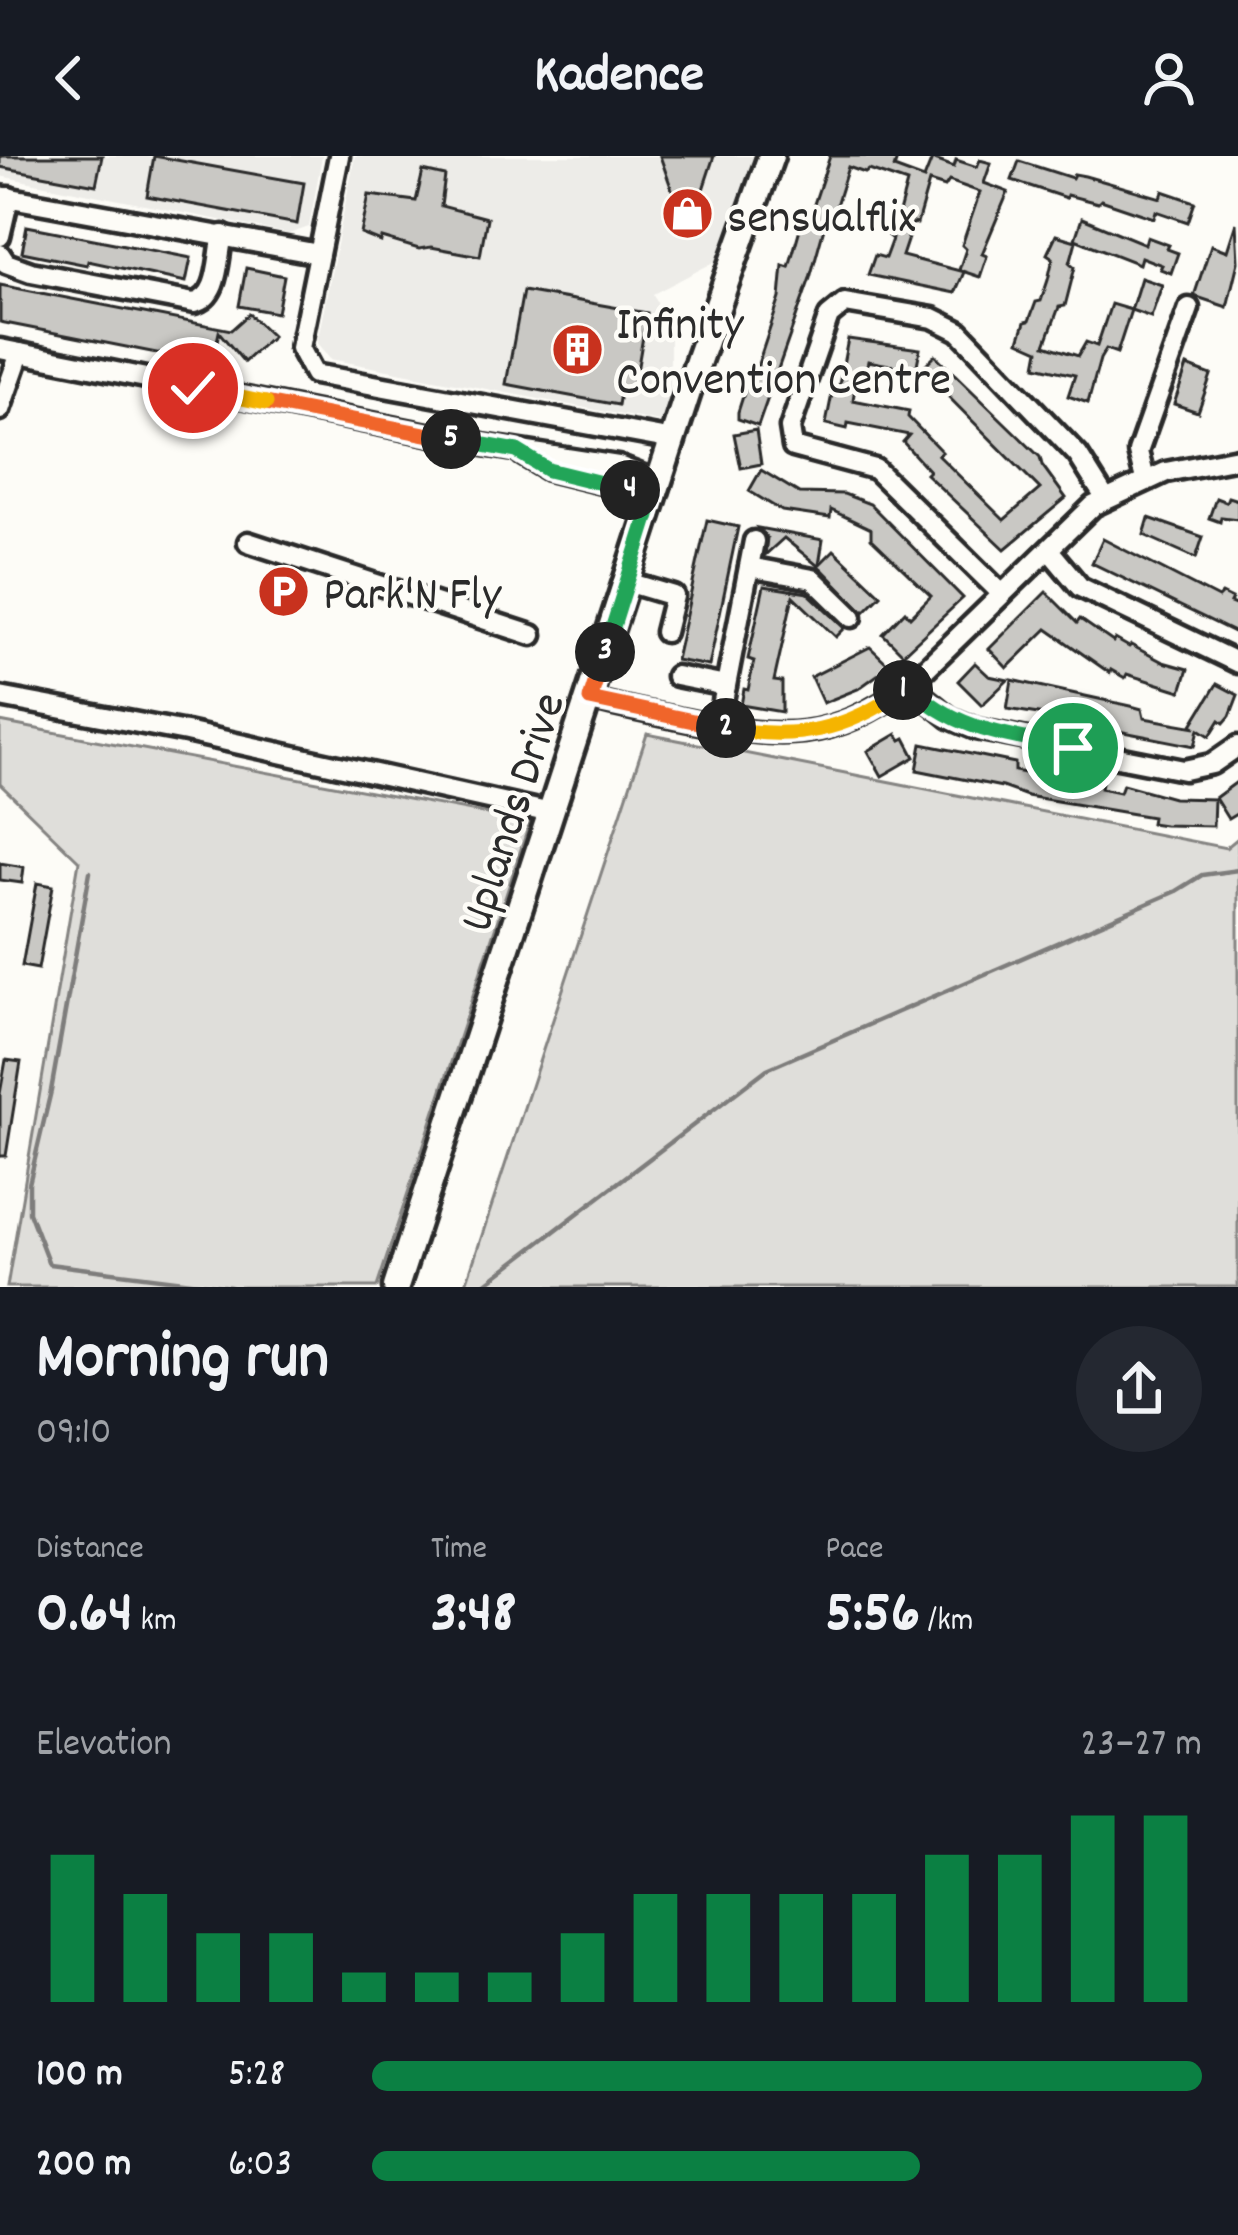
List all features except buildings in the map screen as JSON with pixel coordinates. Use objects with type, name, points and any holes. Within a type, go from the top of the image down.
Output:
[{"type":"main road","name":"Uplands Drive","points":[[396,1287],[768,156]]},
{"type":"street","points":[[339,156],[300,349],[314,374],[673,440]]},
{"type":"street","points":[[0,236],[4,196],[319,254]]},
{"type":"street","points":[[0,254],[6,263],[31,272],[194,303],[212,292],[223,235]]},
{"type":"street","points":[[1001,592],[875,469],[793,448],[790,428],[829,316],[845,303],[933,318],[959,331],[1078,454],[1105,498]]},
{"type":"street","points":[[1145,478],[1138,452],[1189,308]]},
{"type":"street","points":[[0,410],[10,351],[517,451],[618,466],[657,489]]},
{"type":"street","points":[[517,451],[548,470],[657,489]]},
{"type":"street","points":[[590,699],[773,735],[811,734],[856,719],[909,685],[1001,592],[1105,498],[1145,478],[1205,461],[1238,458]]},
{"type":"street","points":[[718,727],[754,541]]},
{"type":"street","points":[[248,542],[532,635]]},
{"type":"street","points":[[1049,550],[1080,587],[1238,664]]},
{"type":"street","points":[[749,567],[813,579],[852,617]]},
{"type":"street","points":[[627,582],[674,596],[665,632]]},
{"type":"street","points":[[676,676],[726,686]]},
{"type":"street","points":[[909,685],[950,718],[976,729],[1184,770],[1212,764],[1238,746]]},
{"type":"street","points":[[0,697],[186,732],[551,813]]},
{"type":"shaded area","points":[[0,156],[322,156],[309,227],[289,234],[0,176]]},
{"type":"shaded area","points":[[355,156],[753,156],[720,259],[653,294],[670,329],[670,415],[659,422],[330,359],[317,343]]},
{"type":"shaded area","points":[[0,722],[530,822],[377,1287],[7,1287],[79,861],[0,784]]},
{"type":"shaded area","points":[[647,734],[1226,848],[1238,838],[1238,1287],[465,1287]]},
{"type":"waterway","points":[[481,1287],[767,1069],[1176,891],[1202,875],[1238,870]]},
{"type":"waterway","points":[[90,872],[51,1091],[29,1184],[29,1212],[49,1264],[231,1287]]},
{"type":"place","name":"sensualflix","points":[[688,214]]},
{"type":"place","name":"Infinity Convention Centre","points":[[577,349]]},
{"type":"place","name":"Park'N Fly","points":[[284,591]]},
{"type":"route","points":[[193,388],[517,451],[548,470],[654,496],[590,699],[749,733],[793,736],[856,719],[909,685],[950,718],[976,729],[1073,748]]}]
